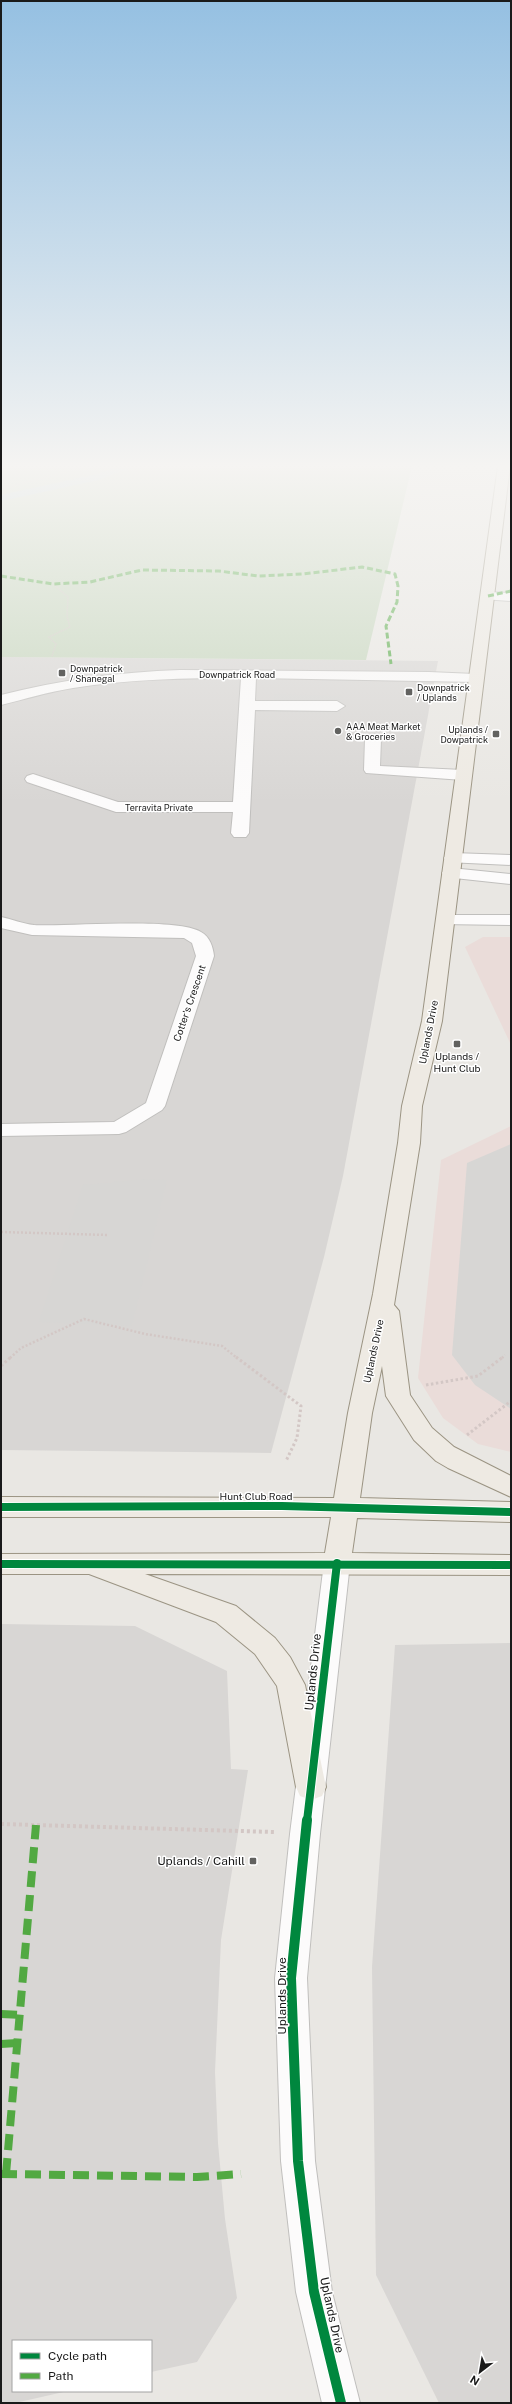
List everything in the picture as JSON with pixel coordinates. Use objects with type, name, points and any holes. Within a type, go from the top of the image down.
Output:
[{"type":"main road","name":"Uplands Drive","points":[[337,1563],[360,1413],[385,1294],[409,1143],[412,1106],[432,1021],[475,678],[490,578]]},
{"type":"main road","points":[[385,1294],[398,1396],[411,1416],[423,1434],[445,1454],[511,1487]]},
{"type":"main road","name":"Hunt Club Road","points":[[1,1506],[282,1506],[511,1512]]},
{"type":"main road","points":[[83,1563],[226,1614],[265,1646],[280,1664],[291,1685],[311,1787]]},
{"type":"main road","points":[[1,1564],[337,1563],[511,1565]]},
{"type":"street","points":[[488,596],[511,597]]},
{"type":"street","points":[[240,832],[249,674]]},
{"type":"street","name":"Downpatrick Road","points":[[1,700],[57,686],[118,677],[249,674],[475,678]]},
{"type":"street","points":[[247,705],[337,706]]},
{"type":"street","points":[[373,739],[372,770],[463,775]]},
{"type":"street","name":"Terravita Private","points":[[33,779],[116,806],[242,807]]},
{"type":"street","points":[[452,866],[511,860]]},
{"type":"street","points":[[452,866],[511,879]]},
{"type":"street","points":[[445,920],[511,920]]},
{"type":"street","name":"Cotter's Crescent","points":[[1,922],[32,930],[173,931],[193,934],[203,944],[205,956],[155,1106],[119,1128],[1,1130]]},
{"type":"street","name":"Uplands Drive","points":[[337,1563],[305,1834],[291,1978],[298,2161],[314,2292],[341,2403]]},
{"type":"path","points":[[52,656],[56,644],[49,638],[70,627],[67,616],[68,597],[53,584]]},
{"type":"path","points":[[1,1232],[108,1235]]},
{"type":"path","points":[[1,1366],[21,1348],[84,1319],[145,1334],[222,1346],[301,1406],[296,1438],[286,1461]]},
{"type":"path","points":[[421,1385],[478,1376],[505,1355]]},
{"type":"path","points":[[461,1440],[511,1401]]},
{"type":"path","points":[[1,1824],[252,1830],[305,1834]]},
{"type":"shaded area","points":[[1,657],[438,661],[343,1176],[324,1257],[271,1453],[1,1450]]},
{"type":"shaded area","points":[[274,694],[342,696],[341,714],[272,712]]},
{"type":"shaded area","points":[[483,937],[511,937],[511,1045],[465,947]]},
{"type":"shaded area","points":[[511,1126],[511,1452],[478,1444],[443,1418],[418,1378],[441,1160]]},
{"type":"shaded area","points":[[511,1144],[511,1409],[475,1385],[452,1355],[467,1163]]},
{"type":"shaded area","points":[[144,1179],[167,1180],[132,1326],[39,1322],[83,1185]]},
{"type":"shaded area","points":[[1,1624],[135,1626],[227,1671],[231,1769],[248,1770],[221,1940],[215,2072],[218,2143],[225,2219],[237,2298],[197,2362],[152,2372],[152,2340],[12,2340],[12,2392],[64,2392],[15,2403],[1,2403]]},
{"type":"shaded area","points":[[511,1643],[511,2403],[439,2403],[376,2275],[372,1967],[395,1645]]},
{"type":"green space","points":[[1,578],[385,578],[366,660],[1,657]]},
{"type":"marked path","points":[[15,578],[53,584],[90,582],[107,578]]},
{"type":"marked path","points":[[391,664],[386,637],[386,626],[397,602],[398,586],[396,578]]},
{"type":"marked path","points":[[488,596],[511,591]]},
{"type":"marked path","points":[[6,2174],[36,1825]]},
{"type":"marked path","points":[[1,2014],[20,2015]]},
{"type":"marked path","points":[[1,2044],[18,2043]]},
{"type":"marked path","points":[[1,2174],[197,2177],[241,2174]]},
{"type":"cycle path","points":[[1,1507],[282,1506],[511,1512]]},
{"type":"cycle path","points":[[337,1563],[305,1834],[291,1978],[298,2161],[314,2292],[341,2403]]},
{"type":"cycle path","points":[[1,1564],[337,1563],[511,1565]]},
{"type":"place","name":"Downpatrick / Shanegal","points":[[62,673]]},
{"type":"place","name":"Downpatrick / Uplands","points":[[409,692]]},
{"type":"place","name":"AAA Meat Market & Groceries","points":[[338,731]]},
{"type":"place","name":"Uplands / Dowpatrick","points":[[496,734]]},
{"type":"place","name":"Uplands / Hunt Club","points":[[457,1044]]},
{"type":"place","name":"Uplands / Cahill","points":[[253,1861]]}]
